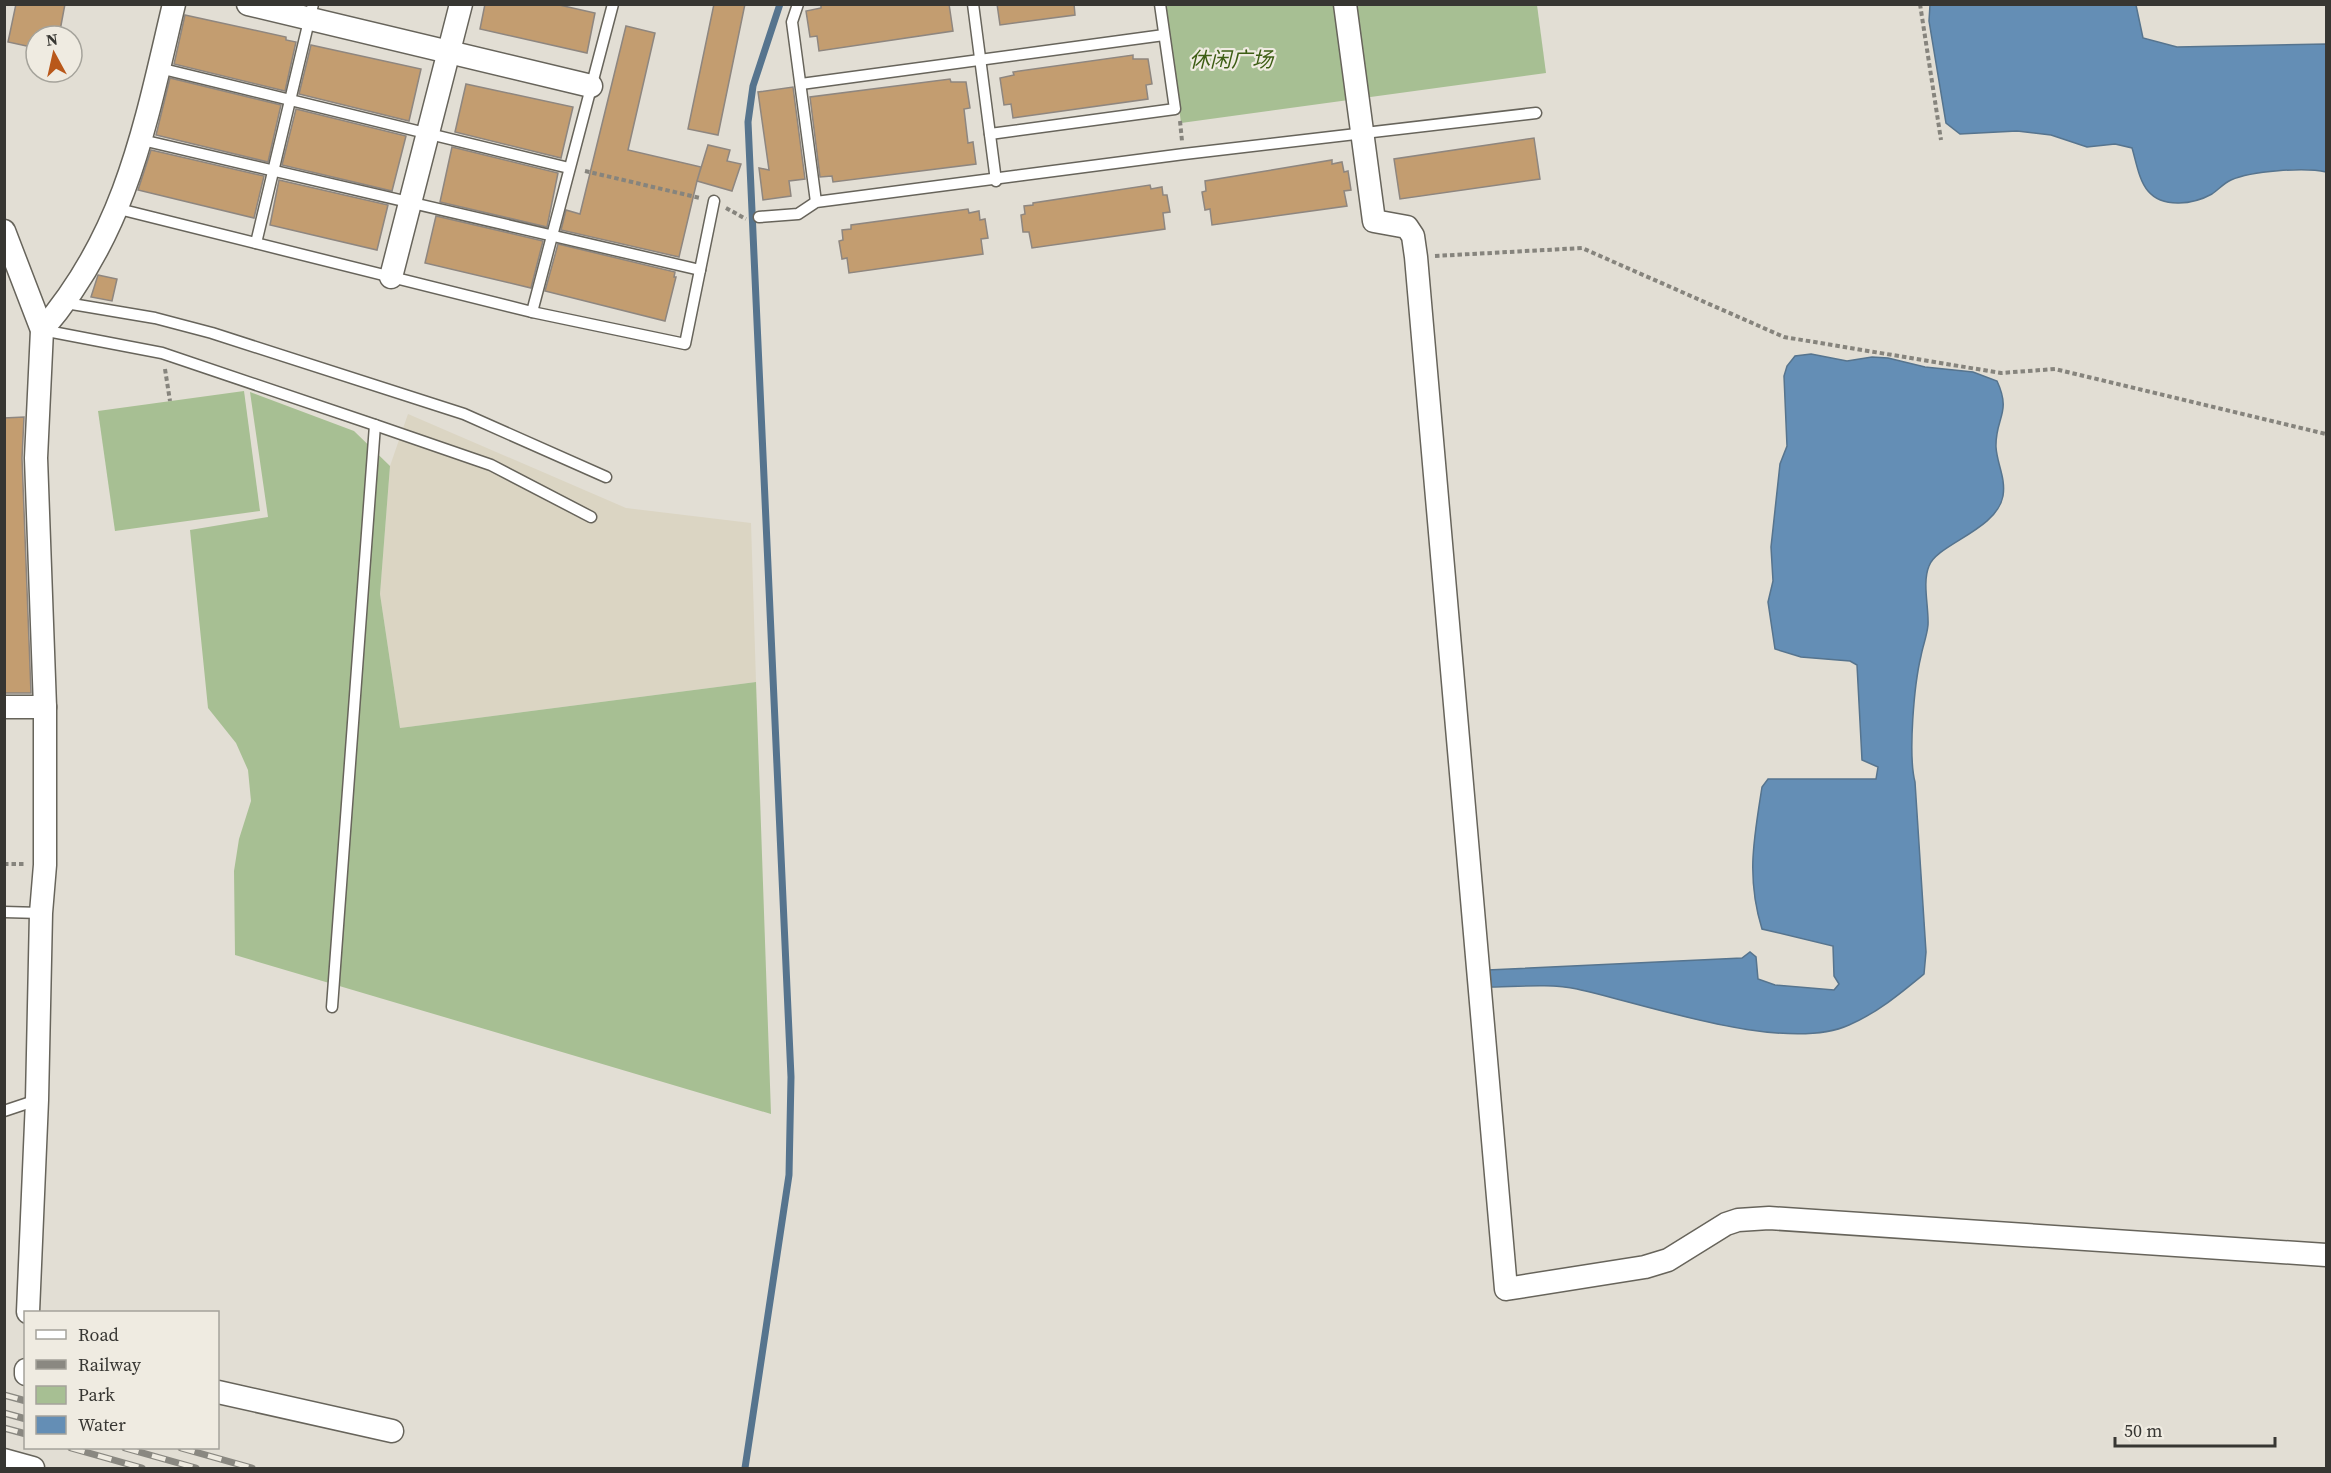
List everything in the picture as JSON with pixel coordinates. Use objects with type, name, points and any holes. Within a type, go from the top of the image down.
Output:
[{"type":"street","points":[[42,330],[66,303],[119,209],[142,140],[174,4]]},
{"type":"street","points":[[248,4],[311,11],[449,53],[591,86]]},
{"type":"street","points":[[391,277],[461,4]]},
{"type":"street","points":[[1345,4],[1374,221],[1407,227],[1413,236],[1416,257],[1506,1289],[1645,1267],[1668,1260],[1726,1224],[1738,1220],[1769,1218],[2326,1255]]},
{"type":"street","points":[[4,231],[42,330],[36,458],[45,707],[45,865],[41,914],[37,1100],[28,1311]]},
{"type":"street","points":[[4,707],[45,707]]},
{"type":"street","points":[[219,1392],[392,1431]]},
{"type":"street","points":[[4,1460],[33,1468]]},
{"type":"lane","points":[[532,312],[613,4]]},
{"type":"lane","points":[[798,4],[792,22],[816,202]]},
{"type":"lane","points":[[973,4],[996,181]]},
{"type":"lane","points":[[990,135],[1174,109],[1160,4]]},
{"type":"lane","points":[[256,243],[311,11]]},
{"type":"lane","points":[[801,84],[1164,35]]},
{"type":"lane","points":[[159,68],[569,168]]},
{"type":"lane","points":[[759,218],[798,214],[816,202],[996,181],[1184,154],[1364,135],[1536,113]]},
{"type":"lane","points":[[142,140],[551,238],[700,270]]},
{"type":"lane","points":[[119,209],[532,312],[685,344],[714,201]]},
{"type":"lane","points":[[66,303],[156,318],[213,333],[464,414],[606,477]]},
{"type":"lane","points":[[42,330],[162,353],[375,425],[491,465],[591,517]]},
{"type":"lane","points":[[332,1007],[375,425]]},
{"type":"lane","points":[[4,912],[41,914]]},
{"type":"lane","points":[[4,1111],[37,1100]]},
{"type":"path","points":[[1920,4],[1941,140]]},
{"type":"path","points":[[569,168],[714,201],[744,219]]},
{"type":"path","points":[[1416,257],[1582,248],[1784,337],[2001,373],[2055,369],[2326,434]]},
{"type":"path","points":[[162,353],[170,401]]},
{"type":"shaded area","points":[[408,414],[626,508],[751,523],[756,682],[400,728],[380,594],[390,466]]},
{"type":"green space","name":"休闲广场","points":[[1166,5],[1537,5],[1546,73],[1181,123]]},
{"type":"green space","points":[[244,391],[260,511],[115,531],[98,411]]},
{"type":"green space","points":[[250,392],[354,431],[390,466],[380,594],[400,728],[756,682],[771,1114],[235,955],[234,871],[239,839],[251,801],[248,770],[236,743],[208,708],[190,530],[268,517]]},
{"type":"water","points":[[1930,5],[2136,5],[2143,38],[2177,47],[2326,44],[2326,172],[2292,170],[2251,174],[2231,180],[2205,197],[2179,203],[2154,197],[2148,191],[2140,176],[2132,148],[2115,144],[2087,147],[2051,135],[2017,131],[1960,134],[1946,123],[1929,21]]},
{"type":"water","points":[[1811,354],[1847,361],[1872,357],[1888,358],[1925,367],[1973,372],[1997,381],[2003,401],[1996,437],[2004,489],[1998,508],[1979,527],[1934,558],[1927,573],[1928,625],[1918,669],[1912,738],[1926,952],[1924,974],[1879,1009],[1849,1025],[1822,1032],[1789,1034],[1714,1024],[1566,987],[1485,987],[1488,970],[1742,958],[1750,952],[1756,957],[1758,979],[1775,985],[1834,990],[1839,984],[1834,976],[1833,946],[1762,929],[1754,892],[1753,875],[1754,841],[1759,806],[1762,787],[1768,779],[1876,779],[1878,767],[1862,760],[1857,665],[1850,661],[1801,657],[1775,649],[1768,602],[1773,581],[1771,547],[1780,464],[1787,446],[1784,376],[1787,366],[1795,356]]},
{"type":"building","points":[[16,4],[65,4],[61,24],[24,24],[24,45],[8,42]]},
{"type":"building","points":[[485,4],[555,4],[595,13],[587,53],[480,29]]},
{"type":"building","points":[[714,4],[745,4],[718,135],[688,129]]},
{"type":"building","points":[[821,4],[949,4],[953,31],[819,51],[817,36],[810,37],[806,11],[821,8]]},
{"type":"building","points":[[997,4],[1074,4],[1075,15],[1000,25]]},
{"type":"building","points":[[185,15],[286,37],[286,40],[296,42],[285,91],[174,64]]},
{"type":"building","points":[[626,26],[655,33],[628,150],[701,167],[679,257],[561,230],[566,210],[580,214]]},
{"type":"building","points":[[311,45],[421,69],[409,121],[299,94]]},
{"type":"building","points":[[1133,55],[1133,59],[1148,59],[1152,84],[1146,85],[1148,99],[1013,118],[1011,104],[1004,105],[1000,78],[1014,75],[1013,72]]},
{"type":"building","points":[[170,78],[281,105],[268,162],[156,135]]},
{"type":"building","points":[[950,79],[951,82],[966,82],[970,108],[964,109],[968,143],[973,142],[976,164],[833,182],[832,176],[820,177],[810,97]]},
{"type":"building","points":[[466,84],[573,107],[561,158],[455,132]]},
{"type":"building","points":[[793,87],[805,179],[789,181],[791,196],[763,200],[759,168],[769,170],[758,92]]},
{"type":"building","points":[[296,109],[406,136],[392,191],[282,165]]},
{"type":"building","points":[[1534,138],[1540,179],[1400,199],[1394,159]]},
{"type":"building","points":[[708,145],[730,150],[727,161],[741,164],[732,191],[697,181]]},
{"type":"building","points":[[452,147],[558,173],[547,227],[440,202]]},
{"type":"building","points":[[151,150],[264,176],[254,218],[138,190]]},
{"type":"building","points":[[1332,160],[1332,164],[1342,162],[1344,172],[1348,171],[1351,190],[1344,191],[1347,206],[1212,225],[1210,209],[1205,210],[1202,192],[1206,191],[1205,181]]},
{"type":"building","points":[[279,180],[388,205],[377,250],[270,225]]},
{"type":"building","points":[[1150,185],[1151,189],[1162,187],[1163,195],[1167,195],[1170,212],[1163,213],[1165,229],[1032,248],[1029,232],[1023,232],[1021,215],[1025,214],[1024,206]]},
{"type":"building","points":[[968,209],[969,213],[979,211],[980,220],[985,219],[988,238],[981,239],[983,254],[849,273],[847,258],[842,259],[839,241],[843,240],[842,230],[851,229],[851,225]]},
{"type":"building","points":[[436,216],[543,241],[531,288],[425,263]]},
{"type":"building","points":[[558,244],[675,272],[674,277],[676,277],[665,321],[545,291]]},
{"type":"building","points":[[98,275],[117,279],[112,301],[91,297]]},
{"type":"building","points":[[24,417],[22,458],[31,693],[4,693],[4,418]]},
{"type":"waterway","points":[[745,1468],[789,1175],[791,1077],[748,122],[753,86],[780,4]]},
{"type":"railway","points":[[4,1395],[24,1400]]},
{"type":"railway","points":[[4,1413],[24,1418]]},
{"type":"railway","points":[[4,1428],[24,1433]]},
{"type":"railway","points":[[75,1449],[142,1468]]},
{"type":"railway","points":[[129,1449],[196,1468]]},
{"type":"railway","points":[[185,1449],[252,1468]]}]
